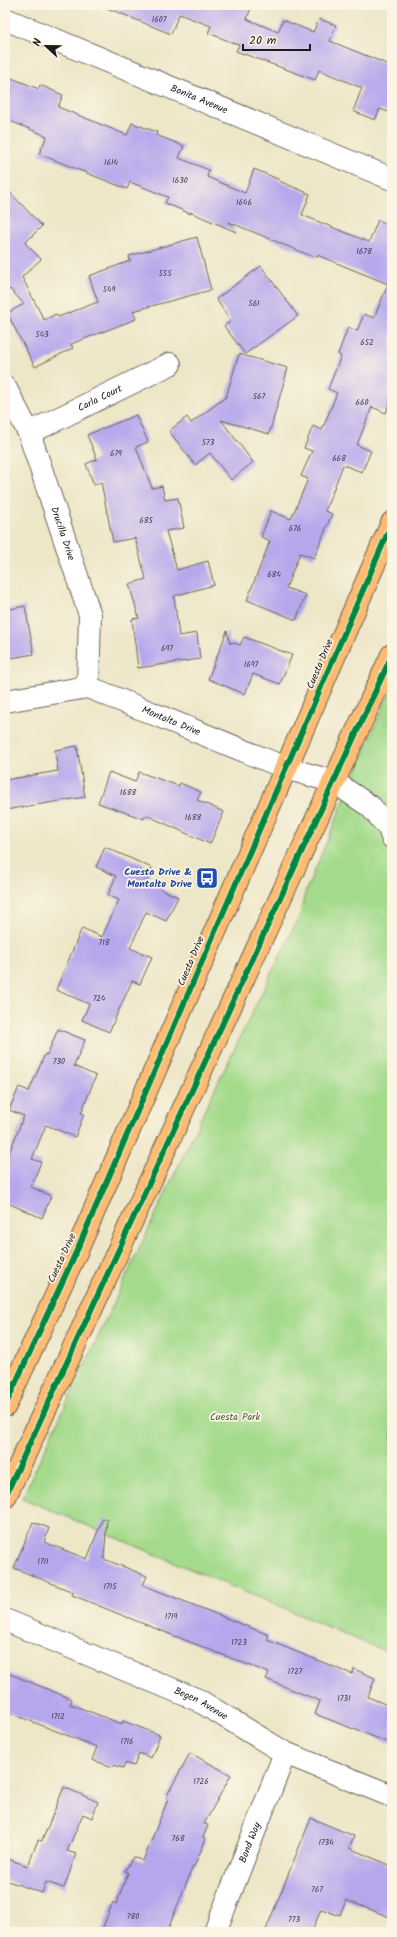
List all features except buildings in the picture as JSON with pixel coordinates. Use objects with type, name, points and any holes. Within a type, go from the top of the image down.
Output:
[{"type":"main road","name":"Cuesta Drive","points":[[5,1406],[78,1248],[392,523]]},
{"type":"main road","points":[[5,1497],[392,655]]},
{"type":"street","name":"Bonita Avenue","points":[[5,19],[392,179]]},
{"type":"street","name":"Carla Court","points":[[29,433],[170,364]]},
{"type":"street","name":"Drucilla Drive","points":[[5,387],[29,433],[90,616],[88,687]]},
{"type":"street","points":[[5,701],[88,687]]},
{"type":"street","name":"Montalto Drive","points":[[88,687],[286,768],[334,782],[371,807],[389,828],[392,837]]},
{"type":"street","name":"Begen Avenue","points":[[5,1620],[198,1700],[285,1753],[392,1796]]},
{"type":"street","name":"Bond Way","points":[[215,1932],[285,1753]]},
{"type":"green space","name":"Cuesta Park","points":[[392,687],[392,1654],[22,1498],[208,1103],[300,915],[305,893]]},
{"type":"cycle path","points":[[5,1406],[78,1248],[392,523]]},
{"type":"cycle path","points":[[5,1497],[392,655]]},
{"type":"place","name":"Cuesta Drive & Montalto Drive","points":[[207,878]]}]
